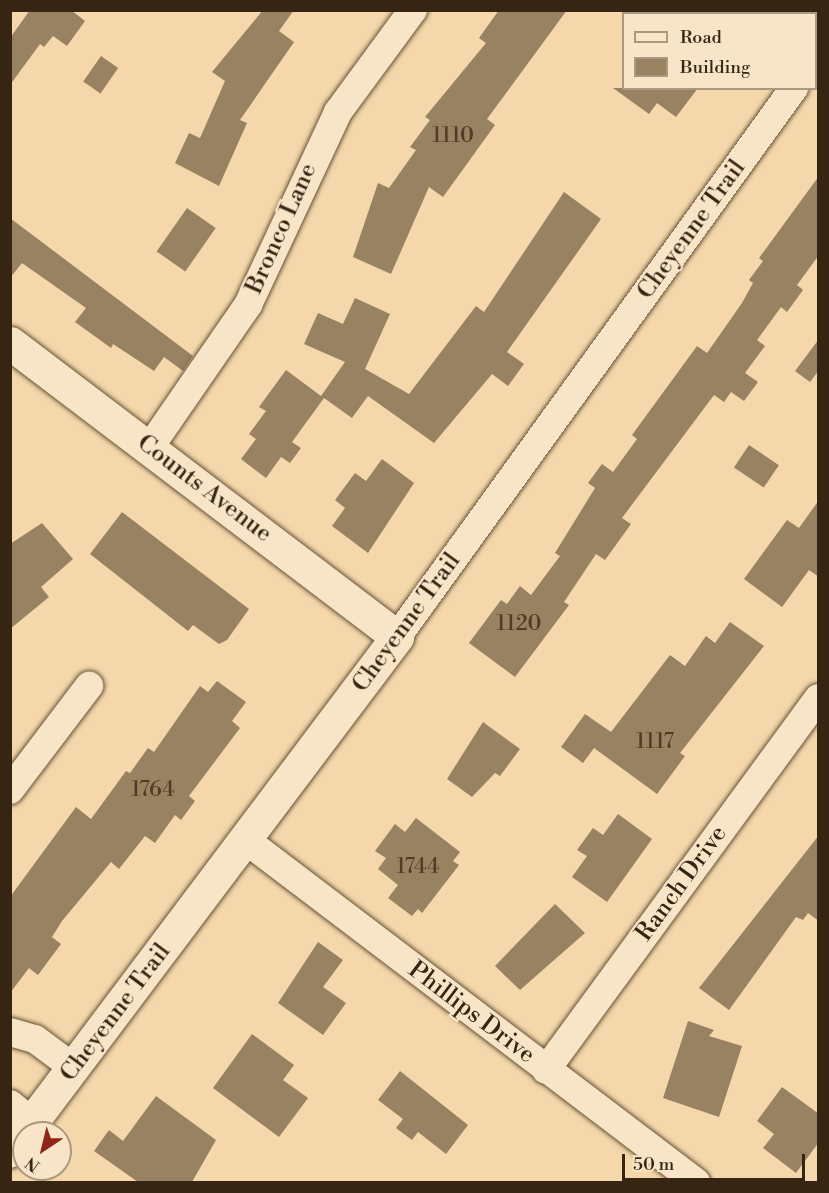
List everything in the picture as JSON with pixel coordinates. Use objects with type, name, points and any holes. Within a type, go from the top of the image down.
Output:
[{"type":"street","name":"Bronco Lane","points":[[150,447],[248,305],[338,112],[413,10]]},
{"type":"street","name":"Cheyenne Trail","points":[[10,1151],[21,1113],[74,1068],[248,841],[793,90]]},
{"type":"street","name":"Counts Avenue","points":[[10,343],[150,447],[397,637]]},
{"type":"street","points":[[10,790],[89,686]]},
{"type":"street","name":"Ranch Drive","points":[[546,1071],[819,698]]},
{"type":"street","name":"Phillips Drive","points":[[248,841],[546,1071],[696,1182]]},
{"type":"street","points":[[10,1032],[35,1039],[74,1068]]},
{"type":"building","points":[[30,10],[71,10],[85,21],[67,46],[53,36],[44,47],[40,44],[10,85],[10,38]]},
{"type":"building","points":[[263,10],[294,10],[279,31],[294,42],[240,120],[247,123],[219,186],[175,163],[189,133],[200,138],[225,81],[212,72]]},
{"type":"building","points":[[499,10],[567,10],[487,119],[495,125],[443,197],[429,187],[391,274],[353,257],[378,183],[389,188],[416,150],[410,147],[430,120],[425,117],[486,43],[479,38]]},
{"type":"building","points":[[101,56],[118,68],[100,93],[83,81]]},
{"type":"building","points":[[613,88],[696,90],[676,117],[657,103],[649,114]]},
{"type":"building","points":[[819,176],[819,255],[797,285],[803,290],[787,312],[781,307],[757,340],[765,346],[745,373],[758,382],[744,401],[731,392],[724,402],[714,395],[622,518],[631,524],[605,560],[596,554],[564,602],[569,605],[515,677],[469,643],[501,600],[507,604],[520,586],[531,595],[560,556],[555,553],[595,488],[588,483],[602,464],[613,472],[637,439],[632,435],[697,346],[707,353],[753,283],[749,280],[763,261],[759,258]]},
{"type":"building","points":[[564,192],[601,219],[507,352],[524,364],[508,386],[492,374],[434,443],[368,396],[352,418],[324,398],[292,442],[301,448],[290,463],[281,457],[266,478],[241,459],[256,439],[249,434],[266,411],[259,407],[286,370],[321,396],[345,362],[304,344],[318,313],[343,324],[355,298],[390,314],[365,369],[409,394],[476,306],[484,312]]},
{"type":"building","points":[[187,208],[216,228],[185,271],[157,251]]},
{"type":"building","points":[[10,218],[193,356],[183,371],[164,357],[154,371],[113,344],[111,348],[75,322],[86,308],[22,263],[10,278]]},
{"type":"building","points":[[819,339],[819,370],[810,382],[795,371]]},
{"type":"building","points":[[749,445],[779,465],[764,488],[734,467]]},
{"type":"building","points":[[382,459],[414,483],[368,553],[332,526],[345,508],[335,500],[355,473],[366,481]]},
{"type":"building","points":[[819,500],[819,577],[809,570],[782,607],[744,579],[787,520],[799,528]]},
{"type":"building","points":[[122,512],[249,609],[227,640],[219,644],[193,625],[188,631],[90,554]]},
{"type":"building","points":[[42,523],[73,559],[41,587],[49,597],[10,629],[10,544]]},
{"type":"building","points":[[730,622],[764,646],[680,753],[685,756],[657,794],[594,748],[583,763],[561,747],[585,714],[611,732],[670,655],[685,666],[706,636],[715,643]]},
{"type":"building","points":[[217,681],[246,702],[232,721],[240,728],[189,796],[195,801],[181,820],[175,815],[155,843],[145,836],[119,869],[111,862],[62,921],[52,937],[61,944],[38,975],[29,968],[10,993],[10,897],[76,807],[91,819],[126,771],[130,773],[148,748],[154,752],[200,686],[208,692]]},
{"type":"building","points":[[483,722],[520,749],[500,776],[495,773],[472,797],[447,779]]},
{"type":"building","points":[[618,814],[652,839],[607,902],[572,877],[587,856],[577,850],[593,828],[603,835]]},
{"type":"building","points":[[416,818],[460,852],[453,861],[459,865],[422,913],[418,909],[412,916],[388,898],[398,885],[378,869],[386,858],[375,851],[395,824],[405,832]]},
{"type":"building","points":[[819,835],[819,921],[808,913],[803,920],[796,917],[729,1010],[699,988]]},
{"type":"building","points":[[555,904],[585,933],[520,990],[495,966]]},
{"type":"building","points":[[318,942],[343,960],[323,987],[346,1003],[323,1035],[278,1003]]},
{"type":"building","points":[[688,1021],[714,1030],[709,1036],[742,1046],[719,1117],[663,1098]]},
{"type":"building","points":[[252,1034],[294,1065],[283,1080],[308,1098],[279,1137],[213,1088]]},
{"type":"building","points":[[400,1071],[468,1125],[446,1154],[418,1132],[412,1140],[396,1128],[403,1119],[378,1100]]},
{"type":"building","points":[[782,1087],[819,1114],[819,1142],[796,1173],[763,1148],[774,1134],[757,1121]]},
{"type":"building","points":[[156,1096],[216,1140],[192,1182],[138,1182],[94,1151],[109,1130],[123,1141]]}]
